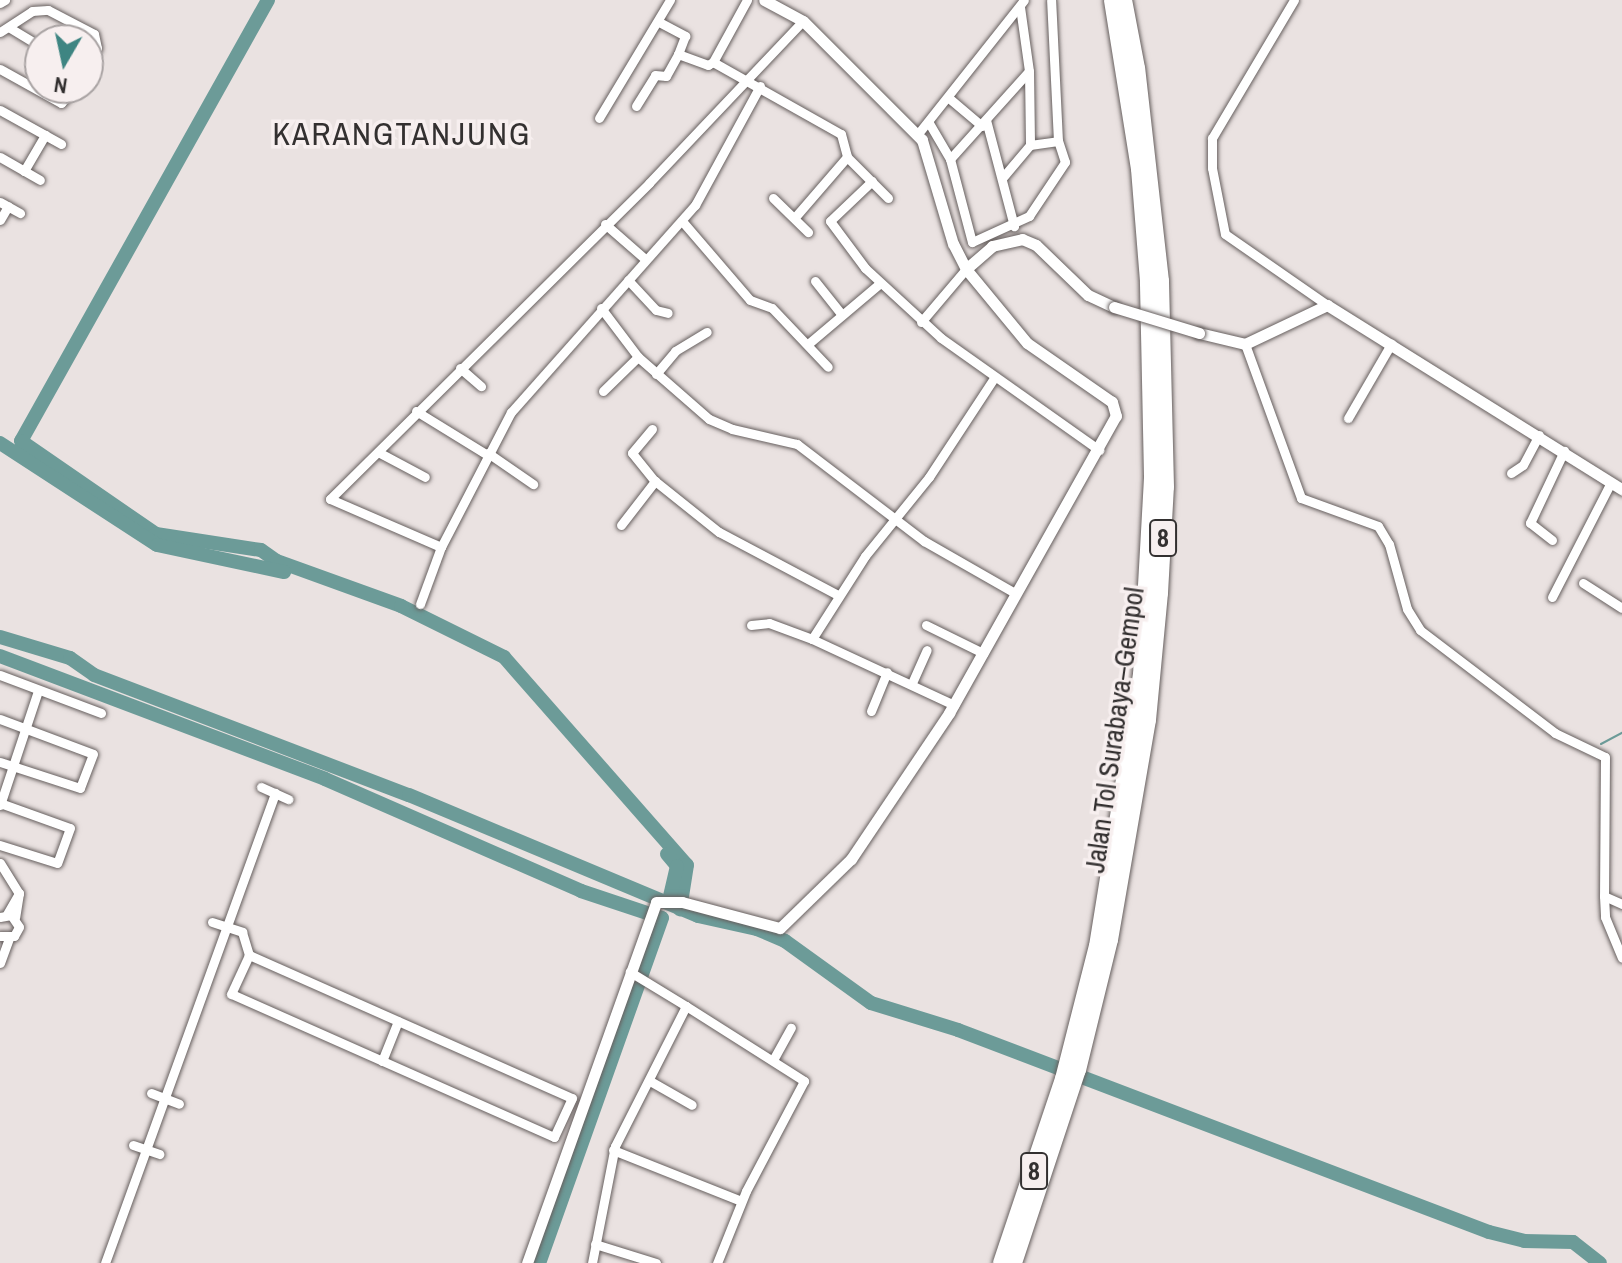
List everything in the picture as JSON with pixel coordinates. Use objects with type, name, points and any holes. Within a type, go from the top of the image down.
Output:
[{"type":"highway","name":"Jalan Tol Surabaya–Gempol","points":[[1001,1263],[1071,1074],[1130,760],[1141,675],[1152,476],[1148,281],[1139,169],[1112,0]]},
{"type":"highway","name":"Jalan Tol Surabaya–Gempol","points":[[1014,1263],[1110,940],[1148,720],[1166,487],[1161,281],[1139,80],[1124,0]]},
{"type":"street","points":[[599,118],[670,0]]},
{"type":"street","points":[[678,54],[708,65],[713,62],[747,0]]},
{"type":"street","points":[[929,123],[950,159],[972,242],[1014,226],[1029,216],[1064,165],[1058,141],[1051,0]]},
{"type":"street","points":[[1294,0],[1212,138],[1212,168],[1225,234],[1327,305],[1385,353],[1535,444],[1564,451],[1614,486],[1601,501],[1552,597]]},
{"type":"street","points":[[527,1263],[636,974],[651,915],[659,899],[682,902],[769,928],[786,925],[858,850],[954,705],[1013,592],[1099,450],[1116,416],[1114,405],[1027,343],[966,269],[941,210],[930,156],[917,135],[803,21],[772,1]]},
{"type":"street","points":[[917,135],[950,99],[1022,3]]},
{"type":"street","points":[[1003,177],[1030,145],[1029,71],[1022,3]]},
{"type":"street","points":[[5,30],[32,11],[48,10],[75,24]]},
{"type":"street","points":[[441,547],[330,499],[803,21]]},
{"type":"street","points":[[636,106],[655,75],[666,76],[685,36],[659,22]]},
{"type":"street","points":[[5,30],[24,39]]},
{"type":"street","points":[[713,62],[841,134],[847,157],[888,198]]},
{"type":"street","points":[[0,69],[24,82]]},
{"type":"street","points":[[950,159],[1029,71]]},
{"type":"street","points":[[420,604],[441,547],[487,454],[535,381],[682,221],[711,181],[760,86]]},
{"type":"street","points":[[950,99],[984,123],[1003,177],[1014,226]]},
{"type":"street","points":[[0,110],[61,144]]},
{"type":"street","points":[[24,171],[45,135]]},
{"type":"street","points":[[1030,145],[1058,141]]},
{"type":"street","points":[[0,157],[40,180]]},
{"type":"street","points":[[796,216],[847,157]]},
{"type":"street","points":[[872,181],[830,221],[879,284],[921,322],[994,378],[1099,450]]},
{"type":"street","points":[[773,198],[796,216],[808,232]]},
{"type":"street","points":[[0,220],[4,204],[20,213]]},
{"type":"street","points":[[682,221],[750,300],[772,308],[828,367]]},
{"type":"street","points":[[605,224],[645,259]]},
{"type":"street","points":[[921,322],[966,269],[992,246],[1022,239],[1036,245],[1088,295],[1114,307],[1245,344],[1327,305]]},
{"type":"street","points":[[628,280],[656,310],[668,313]]},
{"type":"street","points":[[815,281],[842,315]]},
{"type":"street","points":[[808,344],[879,284]]},
{"type":"street","points":[[601,308],[638,357],[720,425],[797,444],[894,519],[1013,592]]},
{"type":"street","points":[[656,374],[675,351],[707,332]]},
{"type":"street","points":[[1245,344],[1301,498],[1378,526],[1389,544],[1407,609],[1420,630],[1555,733],[1605,757],[1605,917],[1622,958]]},
{"type":"street","points":[[1348,418],[1385,353]]},
{"type":"street","points":[[603,391],[638,357]]},
{"type":"street","points":[[460,368],[481,386]]},
{"type":"street","points":[[812,639],[838,595],[929,477],[994,378]]},
{"type":"street","points":[[416,411],[533,484]]},
{"type":"street","points":[[652,429],[632,453],[655,481],[729,538],[838,595]]},
{"type":"street","points":[[1511,473],[1535,444]]},
{"type":"street","points":[[1552,540],[1530,523],[1564,451]]},
{"type":"street","points":[[378,452],[425,477]]},
{"type":"street","points":[[621,525],[655,481]]},
{"type":"street","points":[[1583,583],[1621,607]]},
{"type":"street","points":[[751,625],[769,623],[812,639],[954,705]]},
{"type":"street","points":[[926,625],[983,653]]},
{"type":"street","points":[[912,683],[927,650]]},
{"type":"street","points":[[871,711],[887,672]]},
{"type":"street","points":[[0,675],[101,713]]},
{"type":"street","points":[[0,845],[57,863],[70,828],[0,803],[38,691]]},
{"type":"street","points":[[0,719],[93,754],[80,788],[0,762]]},
{"type":"street","points":[[261,787],[288,799]]},
{"type":"street","points":[[105,1263],[275,793]]},
{"type":"street","points":[[0,963],[4,937],[19,927],[7,916],[19,893],[0,864],[11,849]]},
{"type":"street","points":[[1607,898],[1622,904]]},
{"type":"street","points":[[212,922],[242,932],[249,955],[231,994],[554,1137],[572,1098],[249,955]]},
{"type":"street","points":[[636,974],[804,1081],[741,1201],[717,1263]]},
{"type":"street","points":[[592,1263],[613,1150],[686,1006]]},
{"type":"street","points":[[382,1061],[398,1021]]},
{"type":"street","points":[[773,1060],[791,1028]]},
{"type":"street","points":[[650,1081],[692,1105]]},
{"type":"street","points":[[151,1093],[179,1104]]},
{"type":"street","points":[[133,1145],[159,1154]]},
{"type":"street","points":[[613,1150],[741,1201]]},
{"type":"street","points":[[595,1244],[656,1263]]},
{"type":"waterway","points":[[268,0],[21,441],[156,534],[261,550],[277,561],[401,606],[504,657],[687,865],[680,909]]},
{"type":"waterway","points":[[0,443],[157,545],[284,572]]},
{"type":"waterway","points":[[0,637],[70,658],[94,675],[409,795],[698,916],[757,929],[785,941],[871,1003],[958,1030],[1489,1232],[1524,1241],[1573,1242],[1600,1263]]},
{"type":"waterway","points":[[0,656],[325,779],[581,891],[662,918],[539,1263]]},
{"type":"waterway","points":[[1601,744],[1622,733]]},
{"type":"waterway","points":[[667,854],[677,866],[670,897]]},
{"type":"district","name":"KARANGTANJUNG","points":[[402,134]]}]
